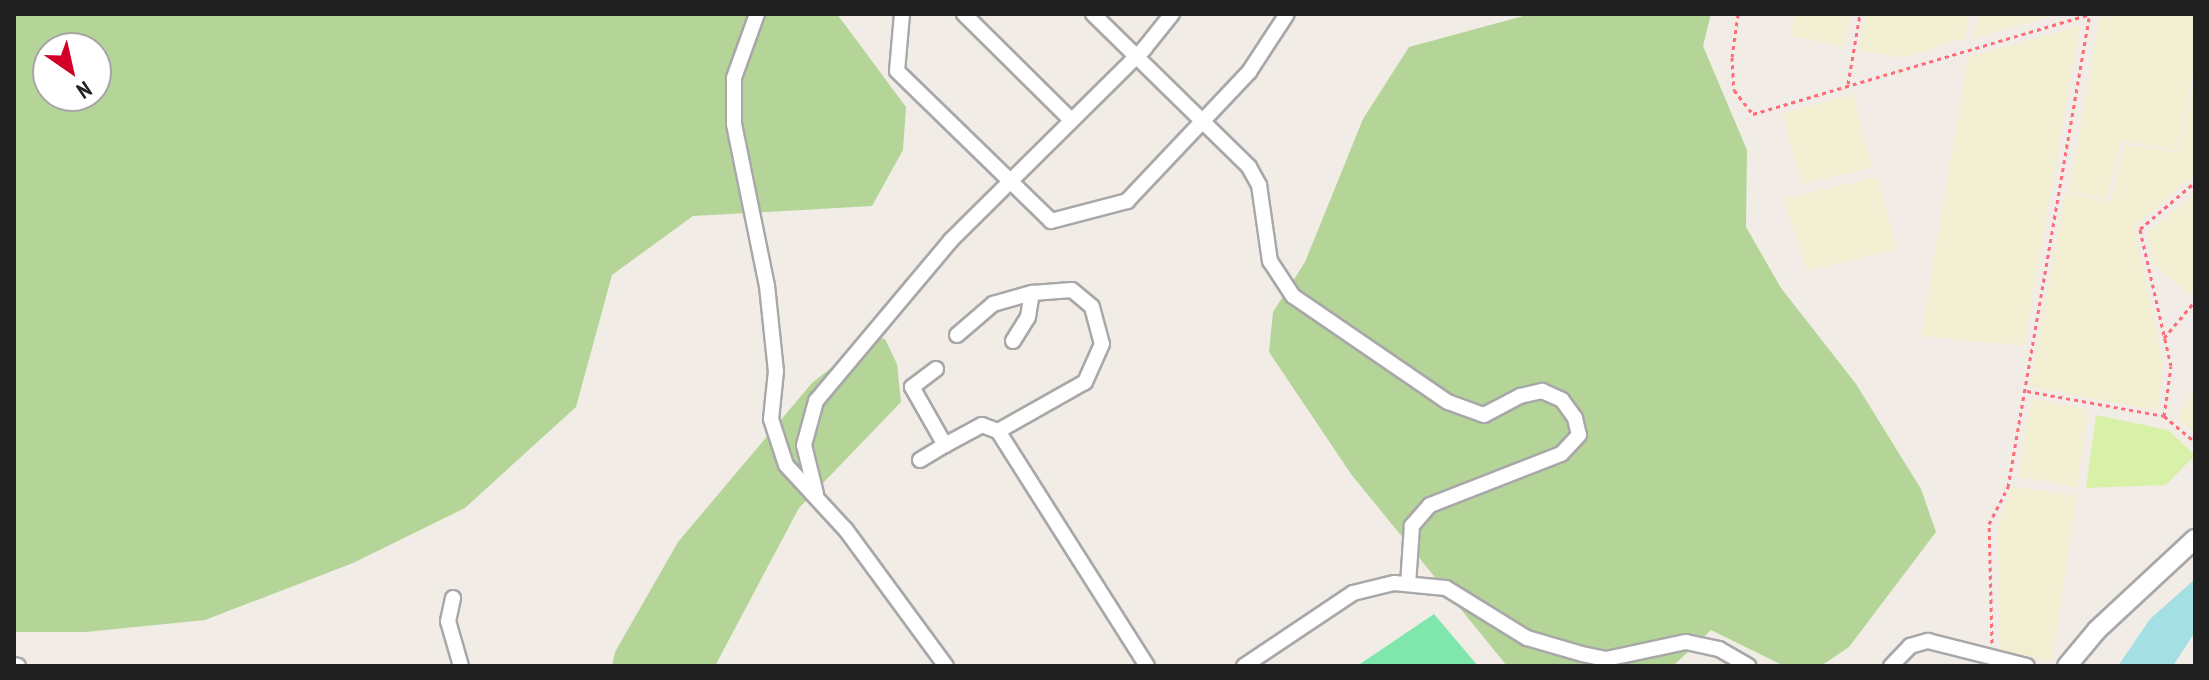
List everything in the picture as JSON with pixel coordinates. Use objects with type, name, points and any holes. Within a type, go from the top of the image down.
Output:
[{"type":"street","points":[[757,14],[734,78],[734,124],[767,286],[776,371],[771,419],[786,465],[816,495],[946,666]]},
{"type":"street","points":[[902,14],[897,71],[1051,221],[1127,201],[1249,72],[1287,14]]},
{"type":"street","points":[[964,14],[1071,120]]},
{"type":"street","points":[[1093,14],[1205,121],[1255,176],[1270,261],[1293,296],[1448,402],[1484,415],[1520,396],[1542,391],[1562,400],[1575,418],[1579,435],[1561,454],[1430,505],[1412,526],[1408,584]]},
{"type":"street","points":[[816,495],[804,445],[816,401],[907,288],[1010,180],[1136,57],[1172,14]]},
{"type":"street","points":[[957,335],[993,304],[1032,293],[1072,290],[1087,300],[1102,330],[1099,355],[1085,382],[998,431]]},
{"type":"street","points":[[1013,341],[1028,317],[1032,293]]},
{"type":"street","points":[[936,369],[912,387],[945,445]]},
{"type":"street","points":[[920,460],[982,425],[998,431],[1142,664]]},
{"type":"street","points":[[2067,666],[2097,630],[2195,539]]},
{"type":"street","points":[[1244,666],[1353,593],[1408,584],[1446,588],[1527,638],[1582,654],[1606,659],[1686,642],[1719,649],[1748,666]]},
{"type":"street","points":[[453,598],[448,621],[461,666]]},
{"type":"street","points":[[1891,666],[1910,646],[1928,641],[1991,660],[2027,666]]},
{"type":"path","points":[[1738,14],[1732,57],[1734,90],[1753,114],[2091,14],[2008,487],[1989,524],[1991,660]]},
{"type":"path","points":[[1848,84],[1860,14]]},
{"type":"path","points":[[2164,416],[2171,366],[2140,229],[2195,182]]},
{"type":"path","points":[[2164,338],[2195,301]]},
{"type":"path","points":[[2025,391],[2164,416],[2195,442]]},
{"type":"shaded area","points":[[1795,14],[1851,14],[1844,46],[1790,36]]},
{"type":"shaded area","points":[[1866,14],[1969,14],[1965,38],[1904,58],[1859,50]]},
{"type":"shaded area","points":[[1978,14],[2059,14],[1973,39]]},
{"type":"shaded area","points":[[2112,14],[2195,14],[2195,63],[2177,150],[2121,141],[2107,199],[2069,192],[2099,18]]},
{"type":"shaded area","points":[[2080,26],[2024,346],[1921,336],[1968,57]]},
{"type":"shaded area","points":[[2195,78],[2195,175],[2134,226],[2163,362],[2159,404],[2154,410],[2030,387],[2065,193],[2111,202],[2125,145],[2179,152]]},
{"type":"shaded area","points":[[1853,94],[1872,168],[1801,184],[1783,113]]},
{"type":"shaded area","points":[[1877,177],[1897,249],[1807,271],[1783,199]]},
{"type":"shaded area","points":[[2195,193],[2195,288],[2189,295],[2153,264],[2148,232]]},
{"type":"shaded area","points":[[2195,388],[2195,434],[2177,417]]},
{"type":"shaded area","points":[[2031,398],[2088,410],[2077,487],[2019,477]]},
{"type":"shaded area","points":[[2013,486],[2077,496],[2052,661],[2005,657],[1999,645],[1998,523]]},
{"type":"green space","points":[[14,14],[837,14],[906,107],[903,150],[872,206],[693,216],[612,275],[576,407],[465,508],[353,563],[205,620],[86,632],[14,632]]},
{"type":"green space","points":[[1531,14],[1711,14],[1703,46],[1747,150],[1746,227],[1781,288],[1856,384],[1921,489],[1936,532],[1849,647],[1821,666],[1784,666],[1711,630],[1673,666],[1507,666],[1351,474],[1269,352],[1273,312],[1305,262],[1363,119],[1409,47]]},
{"type":"green space","points":[[871,336],[885,339],[897,364],[901,402],[799,508],[715,666],[612,666],[615,652],[678,542],[812,383]]},
{"type":"green space","points":[[2096,415],[2168,430],[2195,455],[2166,485],[2086,488]]},
{"type":"green space","points":[[1434,614],[1478,666],[1357,666]]},
{"type":"water","points":[[2195,579],[2195,632],[2173,666],[2118,666],[2150,619]]}]
